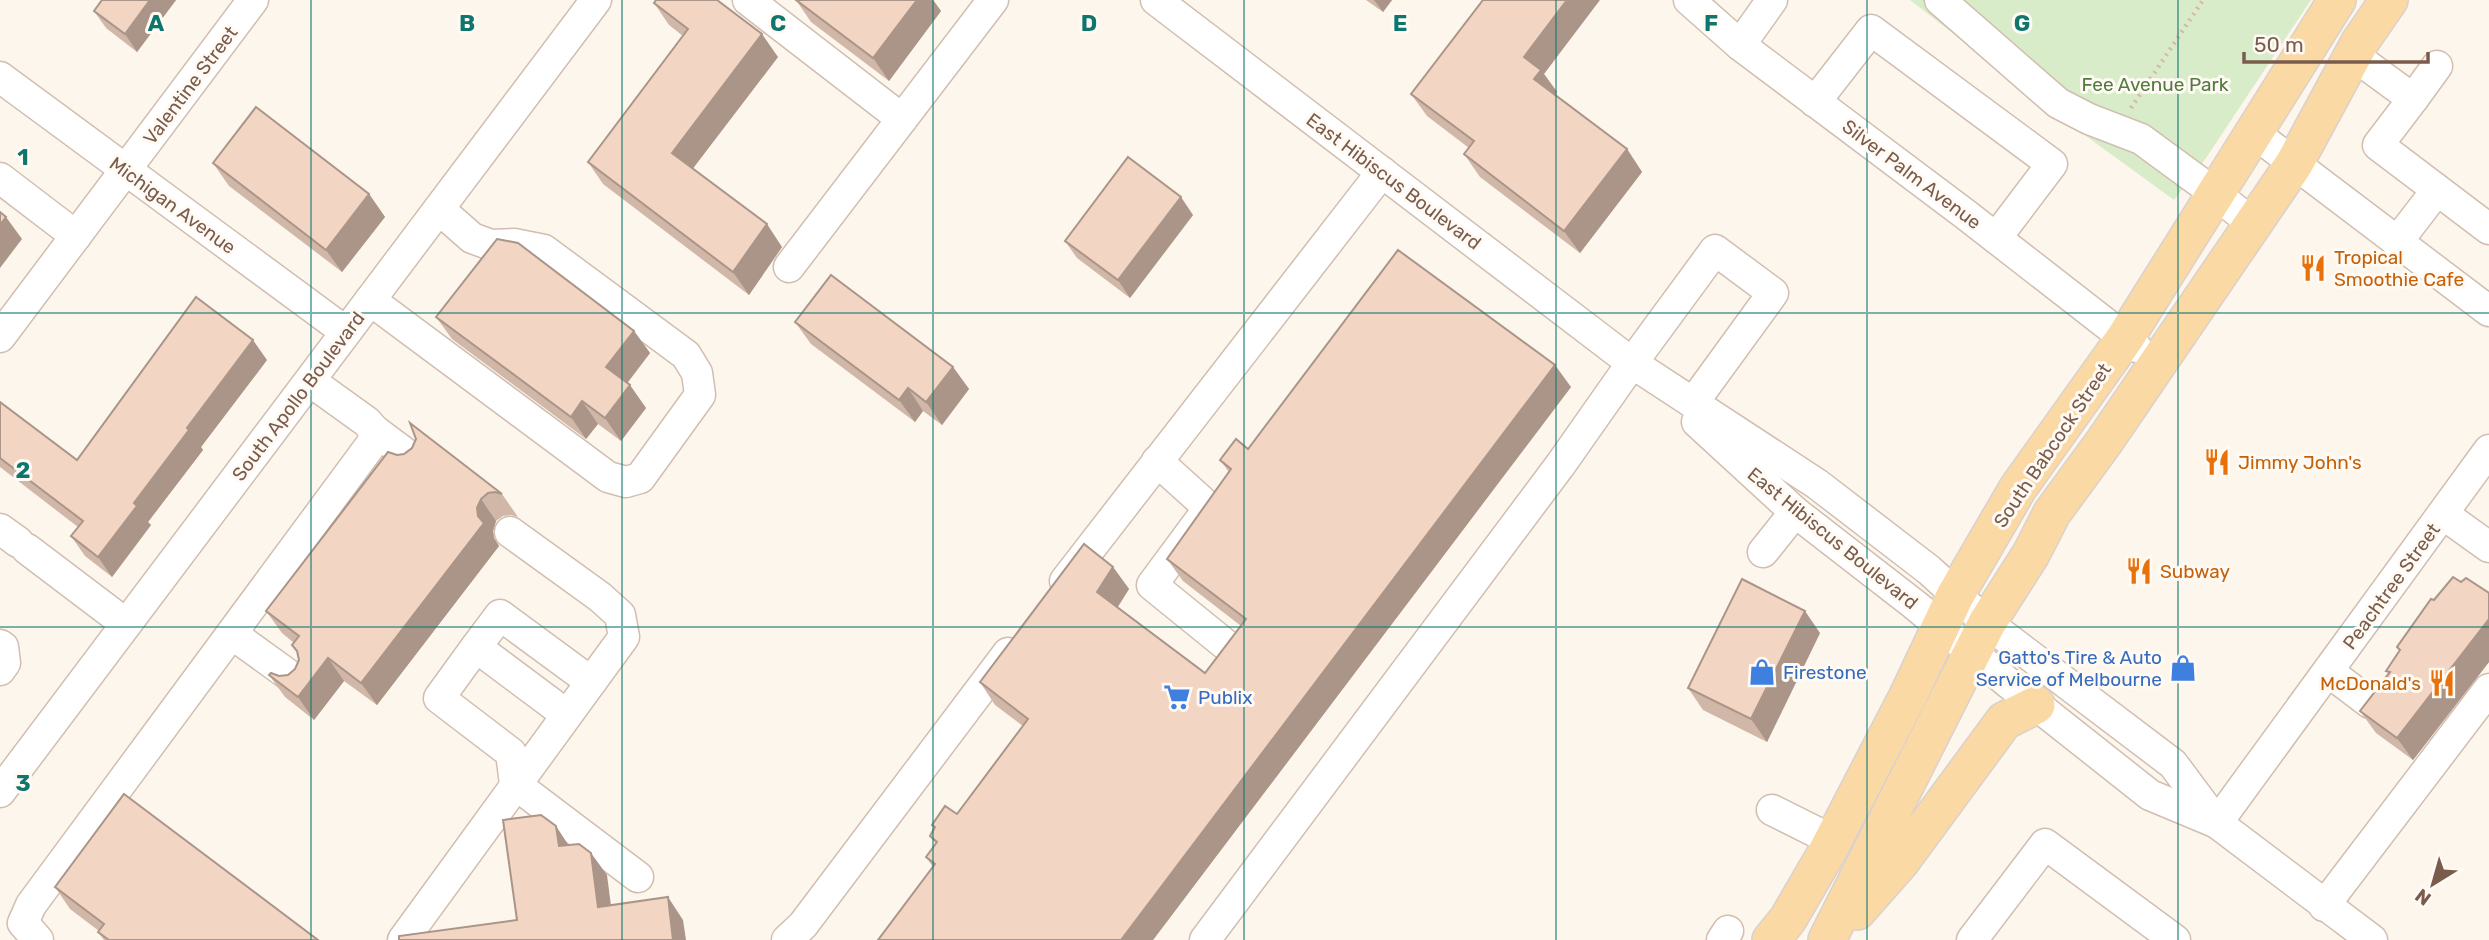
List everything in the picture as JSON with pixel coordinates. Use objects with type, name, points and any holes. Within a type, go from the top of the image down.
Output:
[{"type":"main road","name":"South Babcock Street","points":[[1771,940],[1788,919],[1832,840],[1908,696],[1948,612],[2018,488],[2131,342],[2216,194],[2337,0]]},
{"type":"main road","name":"South Babcock Street","points":[[1829,940],[1980,638],[2031,554],[2052,513],[2104,442],[2294,164],[2353,55],[2389,0]]},
{"type":"main road","points":[[1829,940],[1901,861],[2004,721],[2036,705]]},
{"type":"street","name":"Valentine Street","points":[[0,337],[253,0]]},
{"type":"street","name":"South Apollo Boulevard","points":[[4,778],[126,624],[596,0]]},
{"type":"street","points":[[748,0],[902,119]]},
{"type":"street","points":[[789,267],[993,0]]},
{"type":"street","name":"East Hibiscus Boulevard","points":[[1156,0],[1192,11],[1382,172],[1632,363],[1817,484],[1929,570],[1948,612]]},
{"type":"street","name":"Silver Palm Avenue","points":[[1689,0],[1740,45],[2131,342]]},
{"type":"street","points":[[1740,45],[1772,0]]},
{"type":"street","points":[[1940,0],[2058,103],[2089,119],[2141,139],[2253,224]]},
{"type":"street","points":[[1815,102],[1871,30],[2052,164],[1996,238]]},
{"type":"street","points":[[2353,55],[2413,99]]},
{"type":"street","points":[[2437,66],[2378,145],[2489,229]]},
{"type":"street","name":"Michigan Avenue","points":[[0,78],[346,332]]},
{"type":"street","points":[[2253,133],[2489,311]]},
{"type":"street","points":[[1050,599],[1382,172]]},
{"type":"street","points":[[0,178],[76,236]]},
{"type":"street","points":[[2397,242],[2437,190]]},
{"type":"street","points":[[370,300],[608,477],[625,482],[640,478],[700,395],[697,373],[686,355],[544,250],[514,244],[491,246],[472,238],[439,209]]},
{"type":"street","points":[[1207,939],[1561,464],[1716,250],[1773,293],[1693,403]]},
{"type":"street","name":"East Hibiscus Boulevard","points":[[1632,363],[1795,512],[1915,605],[1948,612]]},
{"type":"street","points":[[310,381],[414,460]]},
{"type":"street","points":[[38,940],[23,923],[31,905],[373,442],[374,430]]},
{"type":"street","name":"Peachtree Street","points":[[2217,823],[2489,450]]},
{"type":"street","points":[[1157,461],[1209,508],[1153,585],[1231,649]]},
{"type":"street","points":[[1763,552],[1795,512]]},
{"type":"street","points":[[2443,514],[2489,547]]},
{"type":"street","points":[[403,940],[624,637],[620,615],[600,597],[510,532]]},
{"type":"street","points":[[15,540],[126,624]]},
{"type":"street","points":[[1948,612],[1980,638],[2173,764],[2217,823]]},
{"type":"street","points":[[591,682],[500,615],[439,698],[511,753],[515,784],[638,877]]},
{"type":"street","points":[[787,940],[803,925],[1025,632]]},
{"type":"street","points":[[232,634],[297,681]]},
{"type":"street","points":[[1980,638],[2036,705],[2150,795],[2217,823],[2372,940]]},
{"type":"street","points":[[0,645],[3,647],[5,663],[0,670]]},
{"type":"street","points":[[476,647],[567,715]]},
{"type":"street","points":[[2329,672],[2370,703]]},
{"type":"street","points":[[2324,906],[2489,689]]},
{"type":"street","points":[[1772,810],[1832,840]]},
{"type":"street","points":[[1972,940],[2045,844],[2175,940]]},
{"type":"path","points":[[2129,116],[2136,101],[2203,0]]},
{"type":"green space","name":"Fee Avenue Park","points":[[1910,0],[2311,0],[2206,158],[2174,200],[2064,120]]},
{"type":"building","points":[[102,0],[150,0],[125,34],[94,11]]},
{"type":"building","points":[[656,0],[717,0],[762,34],[672,153],[767,224],[733,272],[588,162],[688,29],[654,3]]},
{"type":"building","points":[[796,0],[917,0],[873,58]]},
{"type":"building","points":[[1483,0],[1567,0],[1524,57],[1541,70],[1534,79],[1627,149],[1564,231],[1464,154],[1474,141],[1411,94]]},
{"type":"building","points":[[256,107],[369,194],[326,250],[213,163]]},
{"type":"building","points":[[1128,157],[1181,197],[1118,280],[1065,241]]},
{"type":"building","points":[[0,212],[6,217],[0,225]]},
{"type":"building","points":[[497,239],[518,243],[634,331],[606,367],[630,385],[605,418],[582,401],[571,417],[436,317]]},
{"type":"building","points":[[1398,250],[1555,365],[1121,940],[878,940],[935,864],[926,857],[937,842],[930,836],[935,827],[932,825],[945,806],[957,814],[1028,719],[980,682],[1084,544],[1113,567],[1097,592],[1205,673],[1246,619],[1167,559],[1231,469],[1220,460],[1236,439],[1248,449]]},
{"type":"building","points":[[831,275],[953,367],[926,402],[908,388],[899,400],[795,322]]},
{"type":"building","points":[[196,297],[253,340],[187,428],[189,430],[134,503],[137,506],[98,557],[71,536],[83,521],[0,458],[0,402],[77,460]]},
{"type":"building","points":[[410,423],[502,494],[488,493],[481,499],[477,508],[478,516],[484,523],[361,683],[328,658],[298,697],[269,675],[288,675],[295,669],[299,660],[292,645],[299,636],[266,611],[388,452],[404,454],[412,448],[416,439]]},
{"type":"building","points":[[2453,577],[2461,582],[2466,578],[2489,593],[2489,619],[2397,738],[2360,711],[2390,672],[2386,671],[2400,650],[2397,647],[2431,599],[2434,600]]},
{"type":"building","points":[[1742,579],[1805,611],[1751,719],[1688,688]]},
{"type":"building","points":[[124,794],[318,940],[109,940],[98,932],[104,924],[55,887]]},
{"type":"building","points":[[541,815],[556,826],[559,846],[579,844],[591,853],[598,907],[668,897],[673,940],[399,940],[399,936],[517,920],[503,820]]},
{"type":"place","name":"Tropical Smoothie Cafe","points":[[2313,268]]},
{"type":"place","name":"Jimmy John's","points":[[2217,462]]},
{"type":"place","name":"Subway","points":[[2139,571]]},
{"type":"place","name":"Gatto's Tire & Auto Service of Melbourne","points":[[2183,668]]},
{"type":"place","name":"Firestone","points":[[1762,672]]},
{"type":"place","name":"McDonald's","points":[[2442,683]]},
{"type":"place","name":"Publix","points":[[1177,697]]}]
